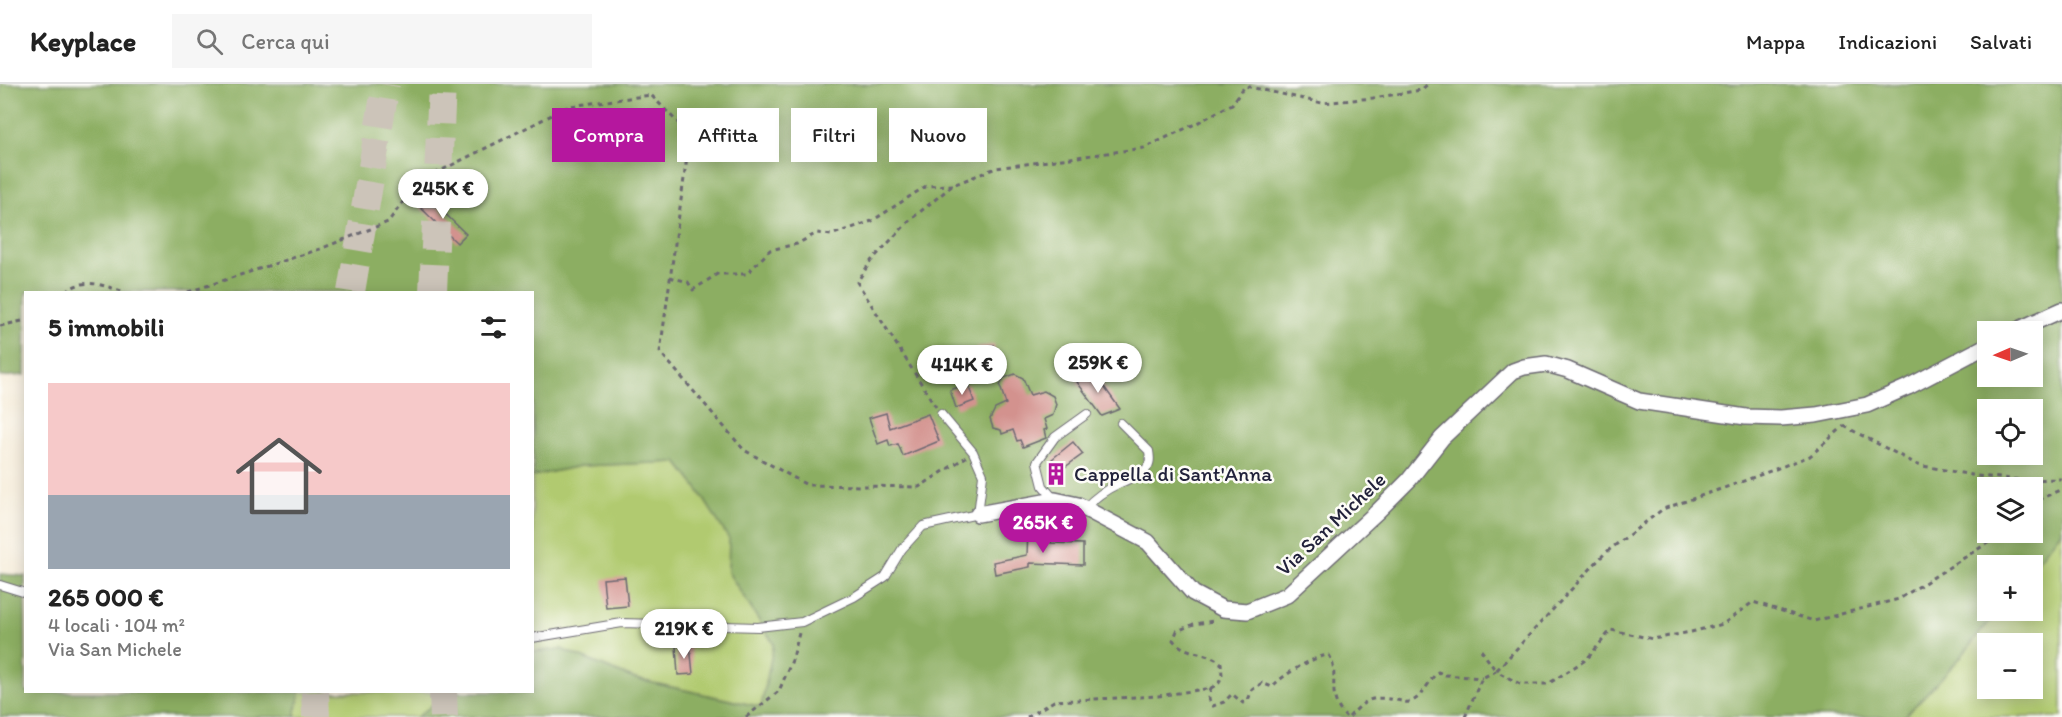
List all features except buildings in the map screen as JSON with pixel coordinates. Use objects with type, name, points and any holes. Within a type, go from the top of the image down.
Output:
[{"type":"street","points":[[2038,321],[2062,310]]},
{"type":"street","name":"Via San Michele","points":[[978,514],[1055,500],[1078,505],[1148,542],[1193,593],[1223,609],[1247,611],[1287,595],[1409,480],[1442,438],[1513,371],[1524,367],[1546,364],[1568,370],[1639,401],[1746,417],[1781,418],[1822,414],[1867,405],[1908,387],[1977,351]]},
{"type":"lane","points":[[941,414],[974,452],[983,475],[978,514]]},
{"type":"lane","points":[[1055,500],[1043,486],[1037,462],[1055,437],[1088,414]]},
{"type":"lane","points":[[1085,508],[1117,484],[1138,475],[1147,468],[1150,460],[1149,451],[1121,423]]},
{"type":"lane","name":"Via San Michele","points":[[534,638],[622,624],[758,627],[802,622],[854,597],[885,577],[902,549],[923,526],[978,514]]},
{"type":"lane","points":[[0,585],[24,592]]},
{"type":"path","points":[[941,414],[916,379],[857,282],[871,261],[910,220],[953,185],[996,168],[1144,148],[1232,104],[1245,86],[1322,103],[1420,90],[1428,84]]},
{"type":"path","points":[[191,291],[320,249],[388,222],[404,202],[416,203],[411,194],[412,185],[570,106],[651,96],[690,135],[660,352],[744,450],[807,485],[919,487],[974,452]]},
{"type":"path","points":[[670,277],[687,282],[693,290],[717,274],[747,274],[770,250],[797,244],[817,233],[831,235],[872,220],[926,186],[953,185]]},
{"type":"path","points":[[68,291],[79,284],[92,282],[122,291]]},
{"type":"path","points":[[0,326],[24,320]]},
{"type":"path","points":[[1822,414],[1918,465],[1977,476],[2023,480],[2062,479]]},
{"type":"path","points":[[1211,688],[1208,695],[1213,706],[1224,702],[1232,694],[1243,704],[1248,700],[1252,690],[1262,683],[1272,687],[1280,677],[1319,656],[1329,655],[1333,662],[1332,688],[1337,709],[1347,717],[1366,700],[1383,698],[1409,702],[1419,697],[1438,672],[1445,675],[1482,678],[1496,671],[1605,553],[1663,509],[1810,456],[1844,426]]},
{"type":"path","points":[[2043,498],[2062,489]]},
{"type":"path","points":[[1481,650],[1496,671],[1520,684],[1548,684],[1587,659],[1611,630],[1653,639],[1691,632],[1723,624],[1754,602],[1814,621],[1899,599],[1988,543]]},
{"type":"path","points":[[1027,717],[1054,701],[1158,696],[1211,688],[1219,683],[1222,675],[1221,663],[1213,656],[1180,648],[1173,640],[1177,631],[1194,624],[1221,619],[1223,609]]},
{"type":"path","points":[[746,717],[779,691],[793,658],[802,622]]},
{"type":"path","points":[[1465,717],[1482,678]]},
{"type":"green space","points":[[0,84],[2062,84],[2062,530],[2042,555],[1977,555],[1977,621],[1990,621],[1980,633],[1977,633],[1977,637],[1960,658],[1904,717],[417,717],[448,693],[534,693],[534,652],[561,649],[635,679],[761,707],[774,644],[728,572],[729,539],[697,488],[677,462],[580,466],[534,476],[534,291],[24,291],[24,375],[0,377]]},
{"type":"green space","points":[[677,462],[697,488],[730,539],[728,572],[774,644],[762,707],[635,679],[561,649],[534,652],[534,476],[580,466]]},
{"type":"green space","points":[[2062,530],[2062,717],[1904,717],[1977,637],[1977,699],[2043,699],[2043,633],[1980,633],[1990,621],[2043,621],[2042,555]]},
{"type":"green space","points":[[0,574],[24,576],[24,693],[300,693],[295,717],[0,717]]},
{"type":"green space","points":[[300,693],[448,693],[417,717],[295,717]]},
{"type":"tunnel","points":[[351,291],[386,84]]},
{"type":"tunnel","points":[[433,291],[442,84]]},
{"type":"tunnel","points":[[315,693],[316,717]]},
{"type":"tunnel","points":[[443,693],[444,717]]},
{"type":"place","name":"Cappella di Sant'Anna","points":[[1056,474]]}]
